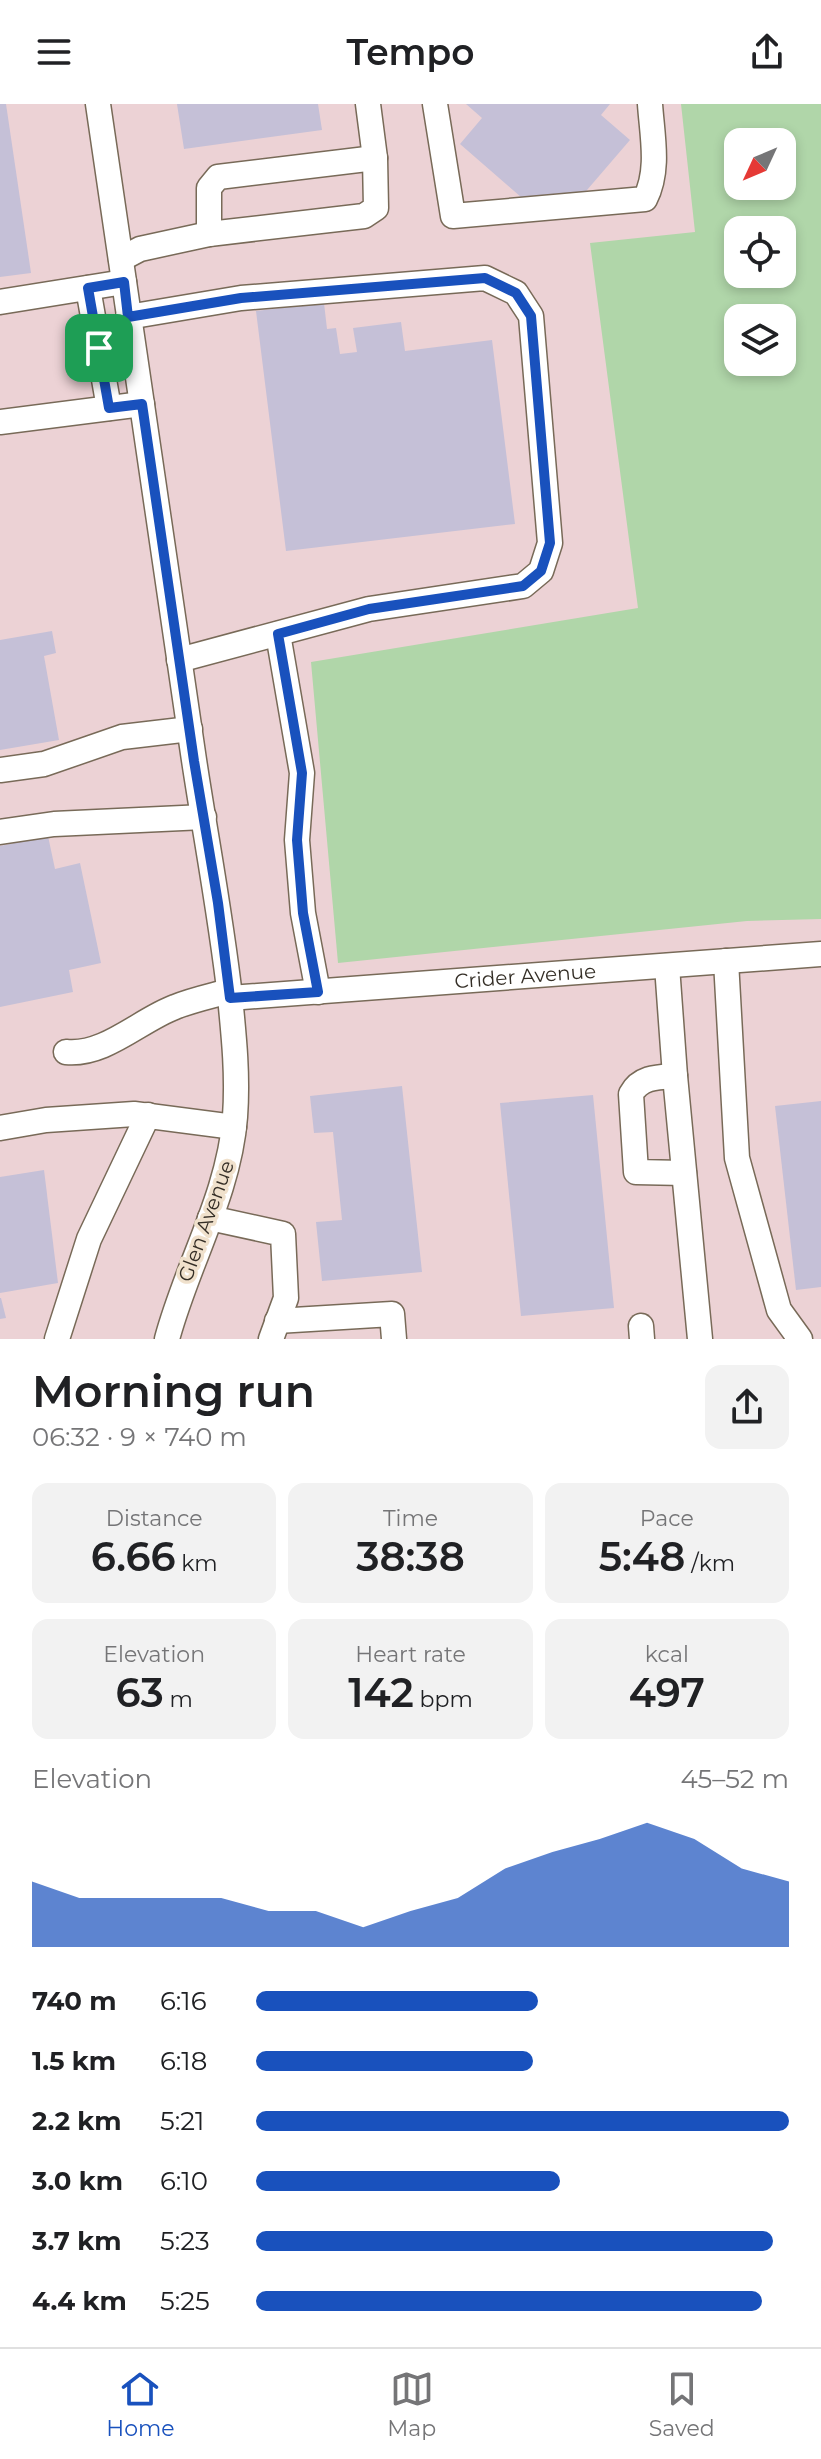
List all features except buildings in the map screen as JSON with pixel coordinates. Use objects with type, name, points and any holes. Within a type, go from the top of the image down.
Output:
[{"type":"street","name":"Glen Avenue","points":[[98,104],[179,660],[218,903],[236,1076],[230,1156],[167,1339]]},
{"type":"street","points":[[0,302],[88,288],[122,271],[140,249],[209,234],[364,216],[376,208],[375,158],[368,104]]},
{"type":"street","points":[[435,104],[453,216],[645,199],[653,184],[650,104]]},
{"type":"street","points":[[209,234],[209,188],[218,177],[375,158]]},
{"type":"street","points":[[128,317],[241,298],[485,278],[516,293],[531,316],[550,543],[541,571],[523,586],[369,609],[179,660]]},
{"type":"street","points":[[88,288],[109,408]]},
{"type":"street","points":[[0,422],[142,404]]},
{"type":"street","points":[[278,634],[302,773],[298,854],[303,913],[318,992]]},
{"type":"street","points":[[0,770],[44,764],[122,737],[190,729]]},
{"type":"street","points":[[0,832],[54,824],[204,817]]},
{"type":"street","name":"Crider Avenue","points":[[66,1052],[81,1054],[176,1006],[229,995],[318,992],[821,954]]},
{"type":"street","points":[[726,961],[737,1158],[779,1310],[800,1339]]},
{"type":"street","points":[[667,966],[700,1339]]},
{"type":"street","points":[[675,1076],[644,1080],[636,1085],[631,1094],[636,1172],[684,1173]]},
{"type":"street","points":[[0,1128],[46,1120],[134,1114],[234,1127]]},
{"type":"street","points":[[57,1339],[89,1239],[148,1115]]},
{"type":"street","points":[[210,1218],[283,1234],[286,1298],[274,1330],[392,1314],[394,1339]]},
{"type":"shaded area","points":[[0,104],[821,104],[821,1339],[0,1339]]},
{"type":"green space","points":[[681,104],[821,104],[821,919],[747,921],[338,963],[311,662],[638,608],[590,243],[695,232]]},
{"type":"route","points":[[485,278],[516,293],[531,316],[550,543],[541,571],[523,586],[369,609],[278,634],[302,773],[297,840],[303,913],[318,992],[230,998],[142,404],[109,408],[99,348],[88,288],[124,282],[128,317],[241,298],[485,278]]}]
